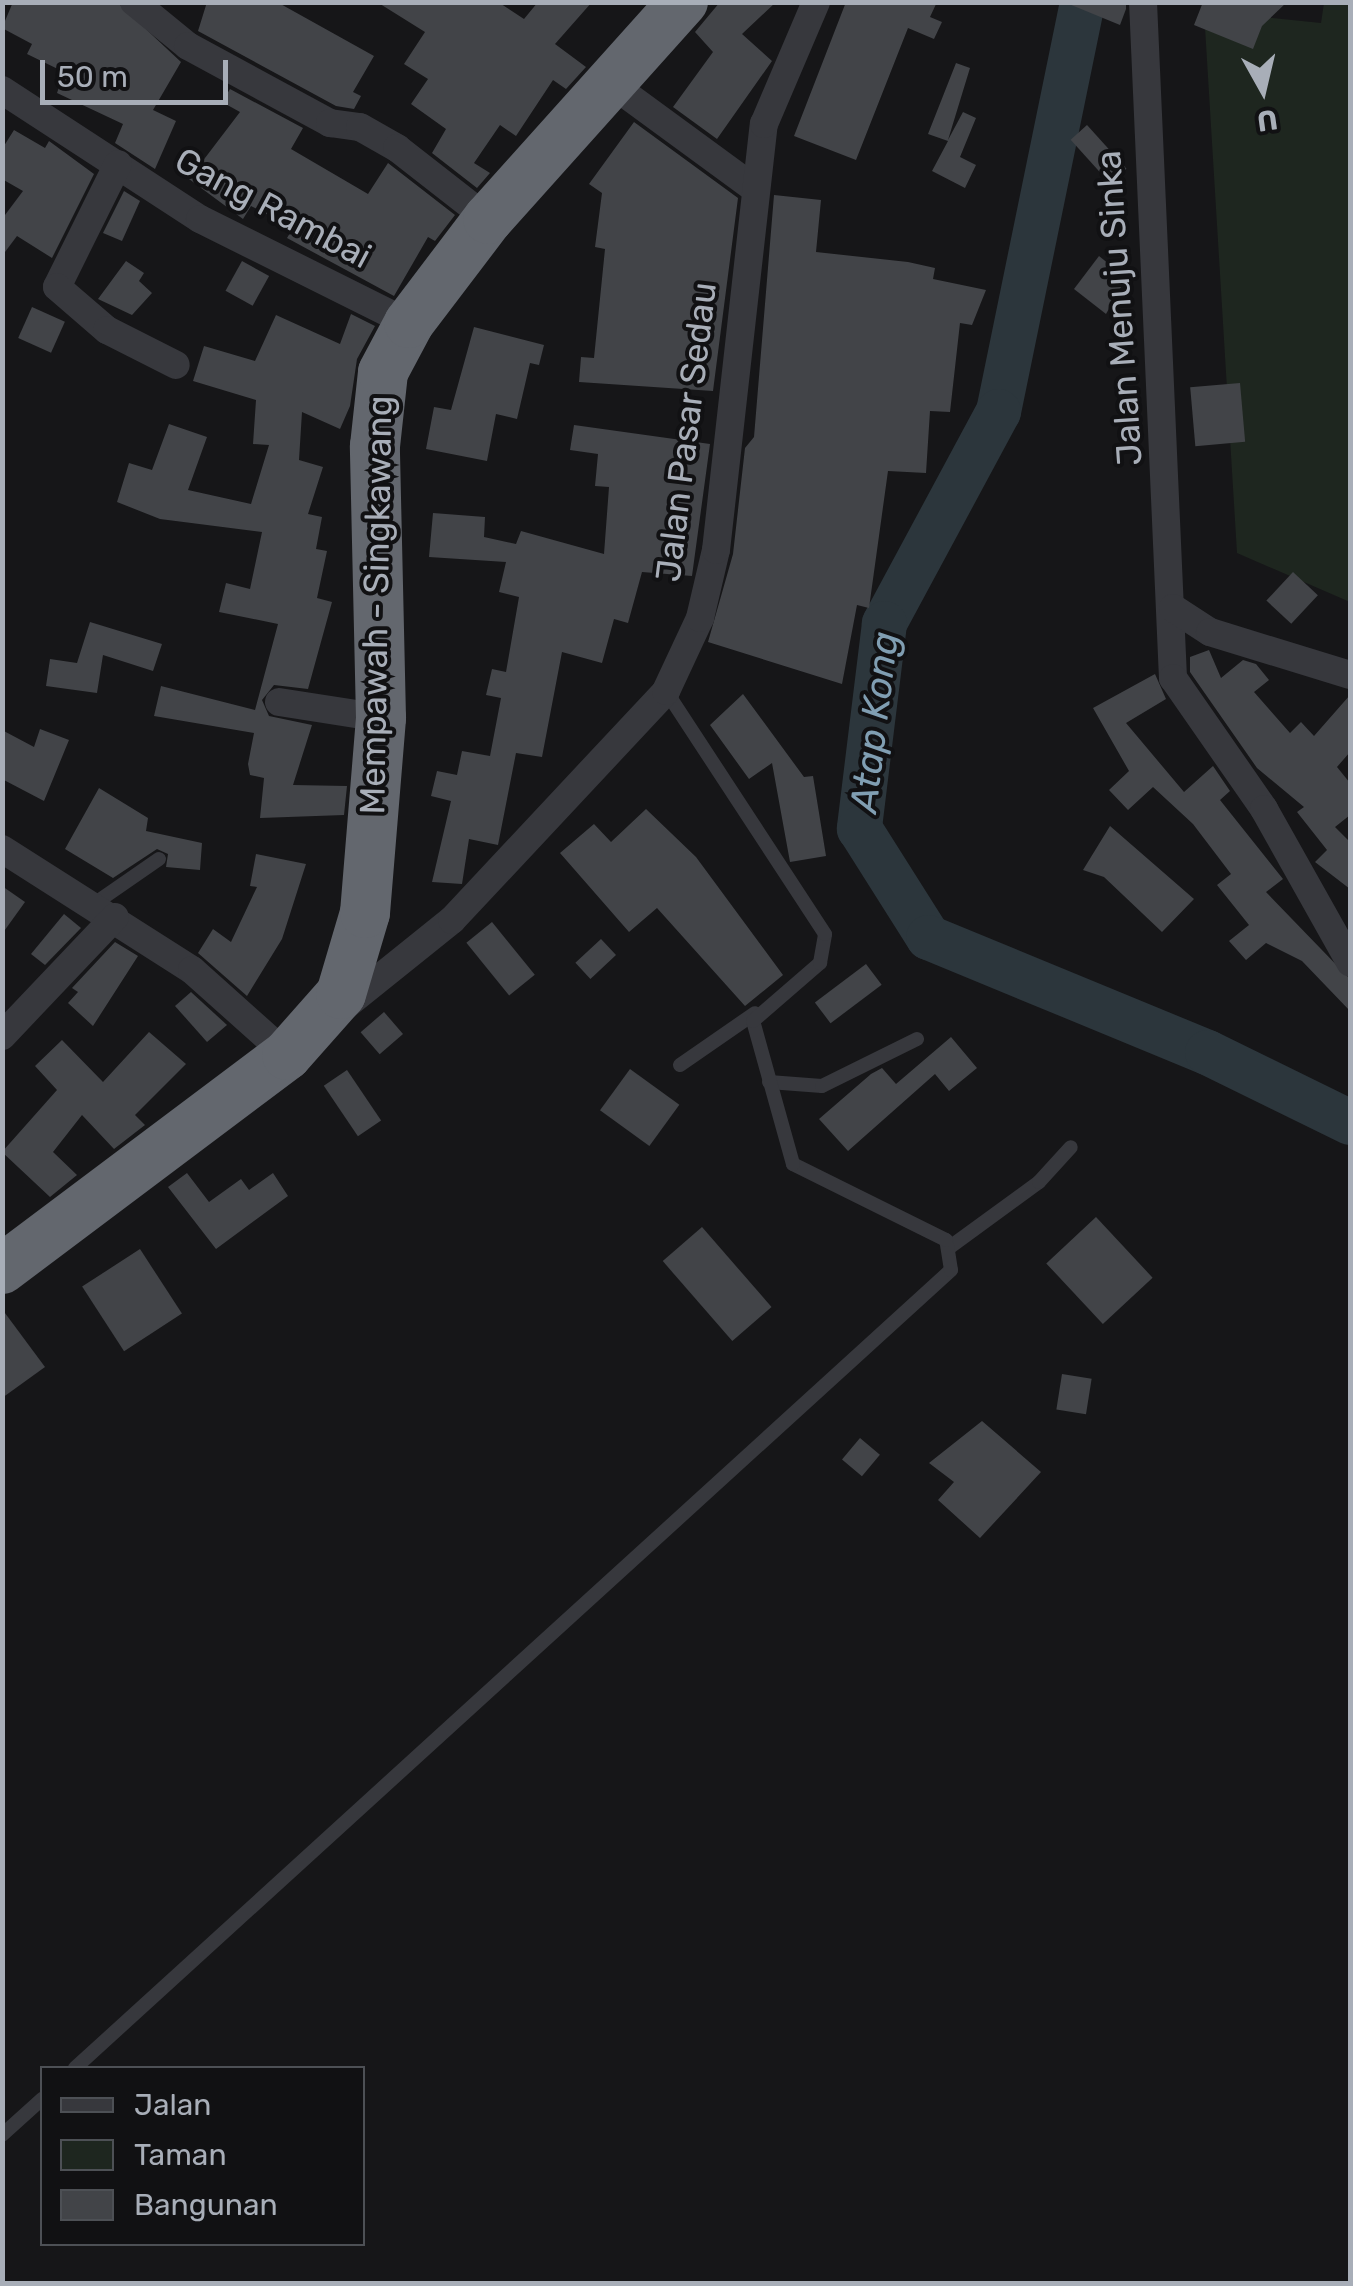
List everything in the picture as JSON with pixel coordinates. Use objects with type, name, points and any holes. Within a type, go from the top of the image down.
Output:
[{"type":"highway","name":"Mempawah - Singkawang","points":[[2,1269],[303,1041],[342,994],[365,913],[381,718],[377,402],[409,323],[488,219],[683,2]]},
{"type":"street","points":[[134,2],[188,46],[330,123],[397,148],[488,219]]},
{"type":"street","name":"Jalan Pasar Sedau","points":[[303,1041],[452,920],[666,691],[700,618],[716,550],[751,186],[764,124],[816,2]]},
{"type":"street","name":"Jalan Menuju Sinka","points":[[1142,2],[1144,162],[1162,314],[1177,690],[1264,809],[1350,962]]},
{"type":"street","points":[[609,82],[751,186]]},
{"type":"street","name":"Gang Rambai","points":[[2,90],[200,219],[409,323]]},
{"type":"street","points":[[118,164],[57,287],[107,330],[176,365]]},
{"type":"street","points":[[1173,608],[1210,632],[1350,674]]},
{"type":"street","points":[[278,702],[381,718]]},
{"type":"street","points":[[2,849],[104,910],[303,1041]]},
{"type":"street","points":[[2,1036],[104,910]]},
{"type":"lane","points":[[666,691],[825,934],[820,963],[680,1065]]},
{"type":"lane","points":[[104,910],[159,860]]},
{"type":"lane","points":[[755,1012],[769,1082],[793,1164],[950,1247]]},
{"type":"lane","points":[[769,1082],[822,1086],[917,1039]]},
{"type":"lane","points":[[77,2066],[943,1284],[950,1247],[1039,1182],[1072,1147]]},
{"type":"lane","points":[[2,2135],[40,2100]]},
{"type":"green space","points":[[1324,3],[1350,3],[1350,602],[1237,553],[1204,11],[1321,23]]},
{"type":"building","points":[[13,2],[117,2],[181,62],[153,110],[176,121],[155,169],[115,143],[123,124],[57,93],[64,72],[27,54],[32,44],[2,28]]},
{"type":"building","points":[[207,2],[277,2],[374,56],[353,92],[361,96],[354,109],[336,106],[198,31]]},
{"type":"building","points":[[377,2],[498,2],[524,19],[538,2],[592,2],[555,44],[586,67],[566,89],[553,80],[516,136],[500,125],[474,163],[490,173],[477,188],[432,153],[446,129],[411,104],[428,79],[404,64],[425,32]]},
{"type":"building","points":[[720,2],[776,2],[742,34],[772,61],[717,139],[673,107],[713,52],[695,32]]},
{"type":"building","points":[[846,2],[937,2],[930,17],[942,22],[934,39],[908,28],[856,160],[794,136]]},
{"type":"building","points":[[1064,2],[1126,2],[1126,9],[1120,25]]},
{"type":"building","points":[[1203,2],[1287,2],[1262,26],[1253,49],[1194,25]]},
{"type":"building","points":[[956,63],[970,68],[948,140],[963,112],[976,118],[960,157],[976,165],[965,188],[932,171],[948,141],[928,134]]},
{"type":"building","points":[[230,89],[303,128],[291,149],[368,194],[388,163],[455,215],[435,241],[428,237],[394,296],[287,238],[293,228],[251,206],[243,219],[189,179],[240,112],[222,102]]},
{"type":"building","points":[[634,122],[738,198],[713,391],[579,382],[581,357],[594,358],[605,249],[595,247],[602,193],[589,184]]},
{"type":"building","points":[[1087,125],[1126,169],[1110,184],[1071,140]]},
{"type":"building","points":[[14,130],[45,148],[49,141],[94,174],[52,258],[17,236],[2,256],[2,219],[23,191],[2,179],[2,149]]},
{"type":"building","points":[[124,191],[140,201],[122,241],[103,233]]},
{"type":"building","points":[[774,195],[821,200],[816,252],[935,268],[933,279],[986,290],[972,325],[960,323],[950,412],[930,411],[926,473],[888,471],[869,608],[857,605],[842,684],[708,642],[733,554],[745,448],[754,437]]},
{"type":"building","points":[[1099,256],[1126,278],[1106,314],[1074,289]]},
{"type":"building","points":[[126,261],[144,273],[139,281],[152,293],[132,315],[98,299]]},
{"type":"building","points":[[242,261],[269,276],[253,306],[226,291]]},
{"type":"building","points":[[32,307],[65,322],[51,353],[18,338]]},
{"type":"building","points":[[351,314],[375,326],[357,359],[350,406],[340,429],[302,412],[299,460],[323,467],[308,514],[322,517],[316,549],[327,551],[317,598],[332,602],[308,689],[274,685],[262,700],[269,716],[312,725],[293,785],[347,786],[344,815],[260,818],[264,778],[250,775],[248,764],[254,733],[154,716],[161,686],[255,710],[278,624],[219,612],[226,583],[250,589],[262,532],[160,519],[117,502],[129,463],[152,470],[169,424],[207,437],[188,490],[251,504],[269,445],[253,444],[256,400],[193,381],[204,346],[255,361],[276,315],[340,344]]},
{"type":"building","points":[[474,327],[544,345],[539,365],[530,363],[517,419],[496,414],[487,461],[426,449],[434,407],[451,410]]},
{"type":"building","points":[[1240,383],[1245,442],[1195,446],[1190,387]]},
{"type":"building","points":[[574,425],[710,444],[692,576],[642,572],[628,623],[614,619],[602,663],[562,652],[542,757],[516,753],[498,845],[469,839],[462,884],[432,882],[451,801],[431,796],[437,771],[457,775],[462,751],[490,756],[501,698],[486,695],[492,669],[506,672],[519,597],[499,592],[506,562],[429,557],[433,513],[485,517],[484,537],[516,544],[521,531],[604,554],[609,487],[595,486],[598,454],[570,450]]},
{"type":"building","points":[[1293,572],[1318,595],[1291,624],[1266,601]]},
{"type":"building","points":[[90,622],[162,644],[153,671],[103,655],[97,693],[46,686],[50,659],[77,663]]},
{"type":"building","points":[[1209,650],[1221,678],[1243,660],[1256,664],[1269,680],[1254,692],[1290,733],[1301,722],[1314,736],[1350,695],[1350,752],[1337,767],[1350,783],[1350,815],[1335,827],[1350,842],[1350,889],[1315,862],[1327,850],[1297,812],[1304,807],[1257,768],[1190,672],[1190,657]]},
{"type":"building","points":[[1155,674],[1166,699],[1126,723],[1184,792],[1213,766],[1230,791],[1220,800],[1283,879],[1266,892],[1350,979],[1350,1011],[1302,961],[1266,943],[1246,960],[1229,941],[1249,925],[1217,885],[1231,874],[1193,824],[1153,787],[1128,810],[1109,790],[1129,771],[1093,708]]},
{"type":"building","points":[[743,694],[804,777],[813,776],[826,856],[790,862],[772,763],[749,779],[710,725]]},
{"type":"building","points":[[40,729],[69,740],[44,801],[2,779],[2,730],[34,747]]},
{"type":"building","points":[[99,788],[148,818],[146,831],[202,843],[200,870],[166,867],[168,854],[157,849],[113,878],[65,849]]},
{"type":"building","points":[[646,809],[696,857],[783,975],[745,1006],[657,908],[629,932],[560,853],[594,824],[611,842]]},
{"type":"building","points":[[1110,826],[1194,899],[1162,932],[1104,877],[1083,870]]},
{"type":"building","points":[[256,854],[306,864],[282,939],[247,996],[198,953],[213,929],[231,942],[257,887],[250,886]]},
{"type":"building","points":[[2,886],[25,902],[2,934]]},
{"type":"building","points":[[64,914],[81,928],[45,965],[31,954]]},
{"type":"building","points":[[492,922],[535,975],[509,996],[466,943]]},
{"type":"building","points":[[601,939],[616,955],[590,979],[575,963]]},
{"type":"building","points":[[115,942],[138,956],[93,1026],[68,1003],[78,992],[72,988]]},
{"type":"building","points":[[866,964],[882,985],[831,1023],[815,1003]]},
{"type":"building","points":[[191,992],[227,1025],[207,1042],[175,1006]]},
{"type":"building","points":[[384,1012],[403,1034],[380,1054],[361,1032]]},
{"type":"building","points":[[149,1032],[186,1064],[135,1115],[145,1125],[114,1149],[82,1115],[53,1152],[77,1175],[50,1197],[2,1152],[57,1090],[35,1066],[62,1040],[103,1082]]},
{"type":"building","points":[[951,1037],[977,1068],[949,1091],[935,1074],[848,1151],[819,1119],[882,1068],[896,1084]]},
{"type":"building","points":[[630,1069],[679,1105],[649,1146],[600,1110]]},
{"type":"building","points":[[347,1070],[381,1121],[358,1136],[324,1086]]},
{"type":"building","points":[[187,1173],[209,1202],[241,1179],[249,1190],[273,1173],[288,1196],[216,1249],[168,1187]]},
{"type":"building","points":[[1096,1217],[1153,1278],[1103,1324],[1046,1263]]},
{"type":"building","points":[[702,1227],[772,1307],[732,1341],[663,1261]]},
{"type":"building","points":[[140,1249],[182,1314],[124,1351],[82,1287]]},
{"type":"building","points":[[2,1309],[45,1367],[2,1398]]},
{"type":"building","points":[[1062,1374],[1092,1379],[1086,1414],[1056,1410]]},
{"type":"building","points":[[982,1421],[1041,1472],[980,1538],[938,1500],[954,1482],[929,1463]]},
{"type":"building","points":[[860,1438],[880,1455],[862,1476],[842,1459]]},
{"type":"waterway","name":"Atap Kong","points":[[1082,2],[998,411],[884,623],[859,828],[928,937],[1207,1052],[1350,1122]]}]
